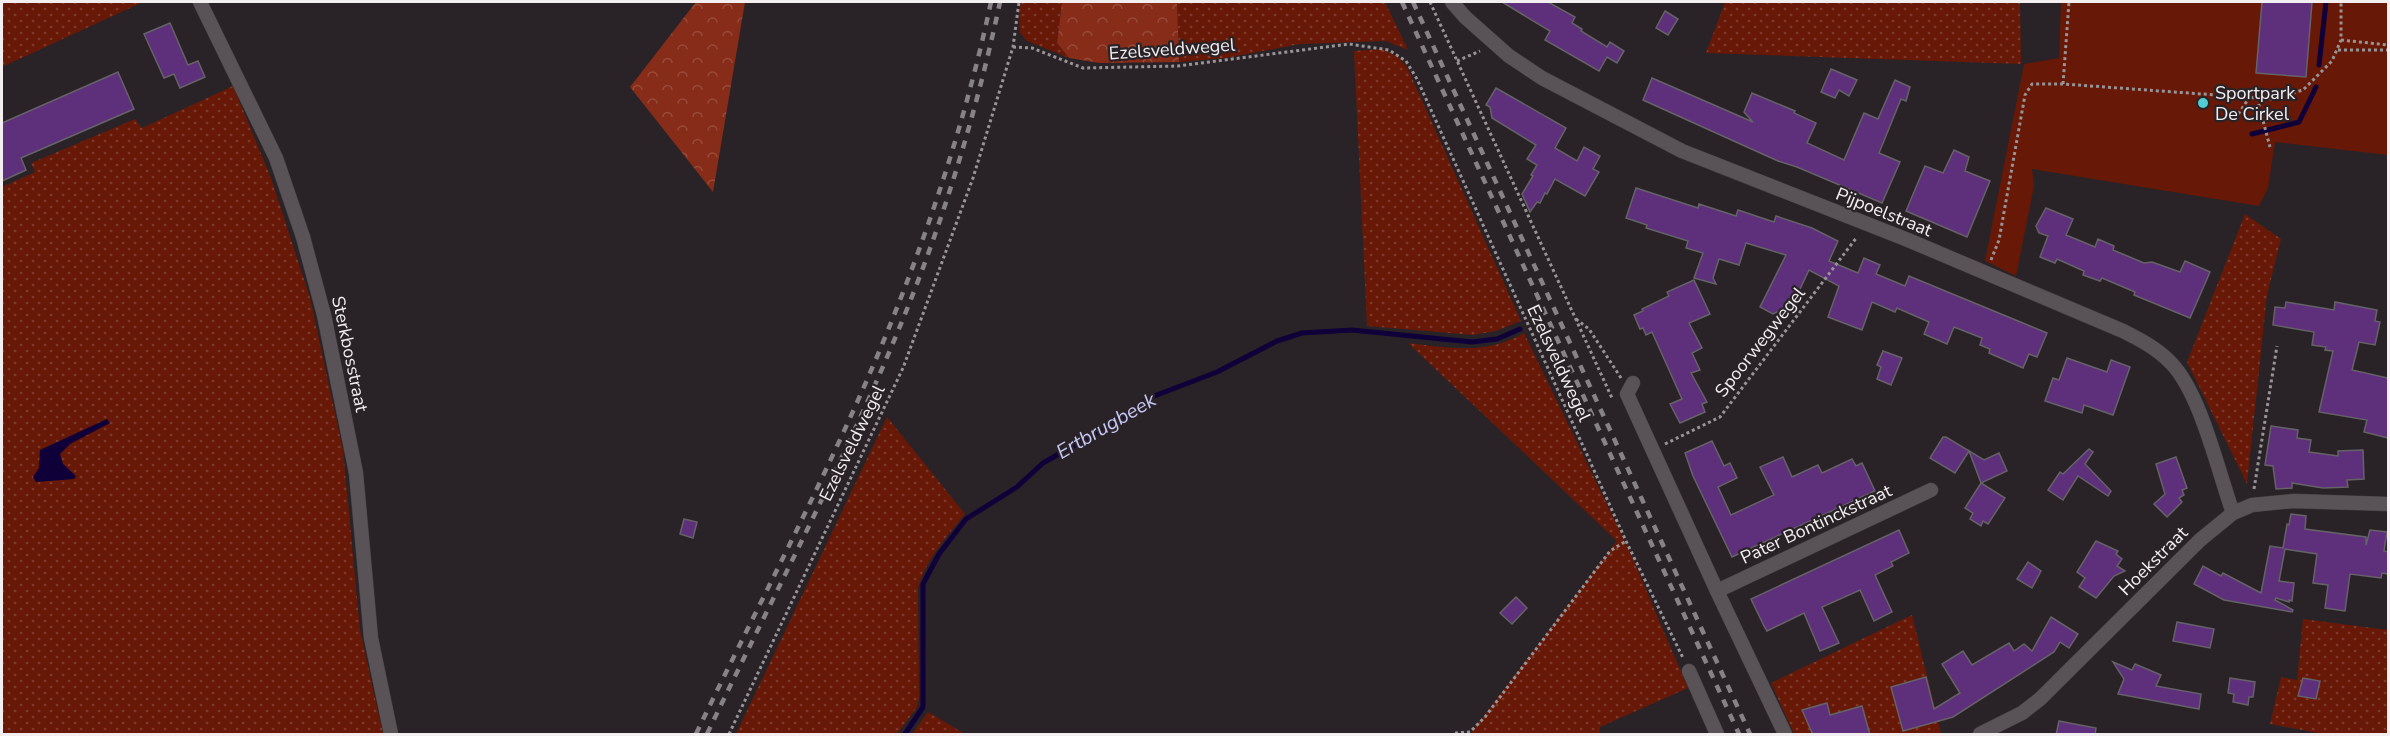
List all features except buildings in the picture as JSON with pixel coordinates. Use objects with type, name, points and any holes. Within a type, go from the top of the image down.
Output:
[{"type":"street","name":"Sterkbosstraat","points":[[200,2],[276,158],[303,237],[324,315],[356,473],[371,638],[391,735]]},
{"type":"street","name":"Pijpoelstraat","points":[[1452,2],[1465,17],[1495,43],[1542,78],[1682,151],[1866,224],[2151,345],[2172,364],[2186,383],[2199,411],[2233,513]]},
{"type":"street","points":[[1631,387],[1628,394],[1785,735]]},
{"type":"street","name":"Pater Bontinckstraat","points":[[1717,591],[1930,490]]},
{"type":"street","name":"Hoekstraat","points":[[1980,735],[2022,713],[2040,699],[2200,540],[2233,513],[2252,505],[2294,501],[2388,504]]},
{"type":"street","points":[[1689,670],[1717,735]]},
{"type":"path","points":[[1013,47],[1019,2]]},
{"type":"path","points":[[1430,2],[1614,403]]},
{"type":"path","points":[[2063,84],[2068,2]]},
{"type":"path","points":[[1986,274],[1999,240],[2025,95],[2032,84],[2063,84],[2272,99],[2303,90],[2332,61],[2341,40],[2341,2]]},
{"type":"path","points":[[2341,40],[2388,45]]},
{"type":"path","points":[[1457,61],[1495,43]]},
{"type":"path","name":"Ezelsveldwegel","points":[[729,735],[903,368],[973,178],[1013,47],[1032,48],[1083,68],[1178,66],[1349,44],[1389,50],[1406,61],[1422,90],[1626,541],[1689,670]]},
{"type":"path","points":[[2338,50],[2388,50]]},
{"type":"path","points":[[2235,119],[2249,98]]},
{"type":"path","points":[[2257,98],[2270,147]]},
{"type":"path","name":"Spoorwegwegel","points":[[1653,450],[1720,417],[1866,224]]},
{"type":"path","points":[[1575,318],[1589,329],[1631,387]]},
{"type":"path","points":[[2252,505],[2277,346]]},
{"type":"path","points":[[1455,733],[1470,732],[1485,717],[1610,551],[1626,541]]},
{"type":"shaded area","points":[[2,2],[143,2],[2,67]]},
{"type":"shaded area","points":[[1021,2],[1062,2],[1057,43],[1069,58],[1027,41],[1020,33]]},
{"type":"shaded area","points":[[1177,2],[1385,2],[1408,50],[1386,41],[1300,44],[1226,58],[1179,62]]},
{"type":"shaded area","points":[[1725,2],[2020,2],[2021,64],[1706,53]]},
{"type":"shaded area","name":"Sportpark De Cirkel","points":[[2061,2],[2388,2],[2388,155],[2275,142],[2268,188],[2259,206],[2032,169],[2034,186],[2016,276],[1985,261],[2024,64],[2059,58]]},
{"type":"shaded area","points":[[1382,49],[1398,57],[1407,67],[1521,321],[1496,331],[1473,335],[1367,326],[1354,51]]},
{"type":"shaded area","points":[[233,86],[271,178],[310,298],[343,450],[360,630],[383,734],[2,734],[2,187],[35,172],[31,163],[135,119],[142,128]]},
{"type":"shaded area","points":[[2245,214],[2281,239],[2267,295],[2247,484],[2187,362]]},
{"type":"shaded area","points":[[1524,333],[1629,550],[1688,688],[1600,727],[1600,734],[1470,734],[1617,541],[1408,343],[1454,348],[1482,347],[1496,345]]},
{"type":"shaded area","points":[[887,417],[965,514],[931,558],[918,588],[919,699],[916,709],[897,734],[736,734]]},
{"type":"shaded area","points":[[107,419],[110,423],[70,444],[60,454],[63,464],[76,476],[74,479],[36,482],[33,477],[39,468],[40,450]]},
{"type":"shaded area","points":[[1912,615],[1941,733],[1794,734],[1771,683]]},
{"type":"shaded area","points":[[2303,619],[2388,630],[2388,734],[2323,734],[2270,724],[2281,677],[2297,680]]},
{"type":"shaded area","points":[[928,712],[965,734],[912,734]]},
{"type":"green space","points":[[696,2],[745,2],[713,192],[630,87]]},
{"type":"green space","points":[[1062,2],[1177,2],[1179,62],[1099,63],[1069,58],[1057,43]]},
{"type":"waterway","points":[[2319,65],[2326,2]]},
{"type":"waterway","points":[[2252,134],[2299,122],[2316,87]]},
{"type":"waterway","name":"Ertbrugbeek","points":[[905,734],[923,707],[923,584],[939,554],[966,519],[1017,487],[1043,463],[1112,424],[1149,398],[1217,372],[1277,341],[1302,333],[1352,330],[1472,342],[1497,339],[1520,329]]},
{"type":"railway","points":[[696,734],[834,454],[894,315],[927,227],[956,138],[991,2]]},
{"type":"railway","points":[[707,734],[833,476],[903,319],[933,241],[959,162],[1000,2]]},
{"type":"railway","points":[[1402,2],[1739,734]]},
{"type":"railway","points":[[1413,2],[1750,734]]},
{"type":"place","name":"Sportpark De Cirkel","points":[[2203,103]]}]
